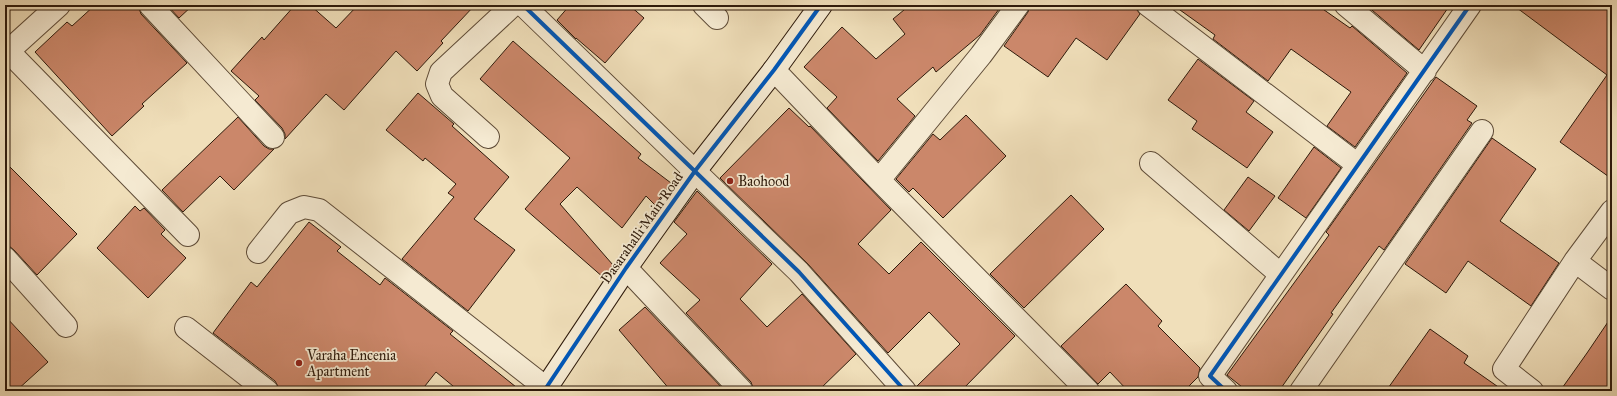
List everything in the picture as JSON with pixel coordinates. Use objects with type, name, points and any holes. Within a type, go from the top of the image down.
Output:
[{"type":"street","points":[[60,5],[6,52],[188,235]]},
{"type":"street","points":[[150,5],[273,137]]},
{"type":"street","points":[[488,137],[442,96],[438,84],[441,72],[513,5]]},
{"type":"street","points":[[523,5],[799,272],[905,391]]},
{"type":"street","name":"Dasarahalli Main Road","points":[[545,389],[626,268],[695,171],[774,70],[821,5]]},
{"type":"street","points":[[879,180],[981,55],[1018,5]]},
{"type":"street","points":[[1148,5],[1358,165]]},
{"type":"street","points":[[1346,5],[1425,71]]},
{"type":"street","points":[[1226,391],[1210,376],[1280,274],[1425,71],[1470,5]]},
{"type":"street","points":[[774,70],[879,180],[1088,391]]},
{"type":"street","points":[[1301,391],[1482,131]]},
{"type":"street","points":[[1152,163],[1280,274]]},
{"type":"street","points":[[258,252],[289,213],[304,207],[319,210],[545,389]]},
{"type":"street","points":[[1532,391],[1504,369],[1575,261],[1612,211]]},
{"type":"street","points":[[5,258],[66,326]]},
{"type":"street","points":[[1575,261],[1612,289]]},
{"type":"street","points":[[626,268],[742,391]]},
{"type":"street","points":[[186,328],[267,391]]},
{"type":"building","points":[[95,5],[138,5],[141,14],[187,63],[142,104],[144,106],[112,136],[35,52],[67,22],[72,26]]},
{"type":"building","points":[[167,5],[193,5],[179,18]]},
{"type":"building","points":[[295,5],[310,5],[336,28],[358,5],[475,5],[441,41],[443,43],[417,71],[396,51],[344,110],[326,94],[285,139],[285,134],[282,128],[255,100],[259,96],[231,71],[262,37],[264,40]]},
{"type":"building","points":[[570,5],[629,5],[644,18],[605,63],[576,39],[557,20]]},
{"type":"building","points":[[910,5],[1002,5],[980,35],[936,72],[933,67],[897,99],[915,116],[878,161],[827,108],[837,97],[804,67],[842,27],[876,59],[905,34],[893,19]]},
{"type":"building","points":[[1030,5],[1136,5],[1140,14],[1107,60],[1076,38],[1048,77],[1004,46],[1028,12]]},
{"type":"building","points":[[1173,5],[1317,5],[1350,28],[1352,26],[1407,73],[1355,147],[1327,126],[1351,92],[1291,49],[1268,81],[1213,39],[1215,35]]},
{"type":"building","points":[[1366,5],[1450,5],[1419,50]]},
{"type":"building","points":[[1513,5],[1612,5],[1612,179],[1560,142],[1607,75]]},
{"type":"building","points":[[513,41],[641,154],[638,158],[671,183],[655,205],[646,196],[622,228],[577,187],[560,204],[613,265],[604,278],[525,209],[570,158],[480,79]]},
{"type":"building","points":[[1198,59],[1254,101],[1246,112],[1273,132],[1247,168],[1192,129],[1197,121],[1168,100]]},
{"type":"building","points":[[1436,77],[1477,106],[1467,120],[1472,123],[1384,250],[1379,246],[1331,313],[1333,314],[1279,391],[1247,391],[1227,375],[1329,235],[1326,232]]},
{"type":"building","points":[[418,93],[454,124],[452,126],[509,177],[474,219],[515,250],[468,311],[402,259],[454,197],[448,193],[456,184],[425,158],[423,161],[386,130]]},
{"type":"building","points":[[789,108],[809,127],[810,126],[891,210],[858,244],[889,274],[921,242],[1015,336],[961,391],[917,391],[916,387],[960,344],[929,312],[888,353],[808,264],[720,178]]},
{"type":"building","points":[[966,115],[1006,156],[943,218],[913,188],[909,192],[896,179],[933,134],[940,140]]},
{"type":"building","points":[[238,117],[264,146],[269,149],[274,149],[234,190],[220,176],[183,212],[162,190]]},
{"type":"building","points":[[1492,138],[1536,169],[1500,221],[1559,263],[1531,306],[1468,261],[1446,293],[1405,264]]},
{"type":"building","points":[[1314,147],[1341,168],[1306,218],[1278,198]]},
{"type":"building","points":[[5,162],[77,234],[37,275],[14,250],[9,246],[5,246]]},
{"type":"building","points":[[1248,177],[1275,196],[1249,231],[1224,210]]},
{"type":"building","points":[[697,191],[772,264],[740,299],[767,327],[802,294],[856,354],[818,391],[754,391],[751,382],[686,313],[700,300],[660,263],[687,234],[674,222]]},
{"type":"building","points":[[1071,195],[1104,229],[1024,308],[990,274]]},
{"type":"building","points":[[135,206],[140,211],[144,208],[165,230],[161,234],[186,258],[148,298],[97,248]]},
{"type":"building","points":[[309,222],[341,247],[337,251],[380,285],[385,278],[453,331],[450,334],[521,391],[459,391],[436,372],[421,391],[283,391],[279,388],[275,381],[213,333],[251,282],[257,287]]},
{"type":"building","points":[[1126,284],[1162,321],[1158,326],[1200,368],[1198,377],[1184,391],[1128,391],[1110,372],[1098,384],[1061,346]]},
{"type":"building","points":[[645,307],[725,391],[671,391],[619,330]]},
{"type":"building","points":[[5,316],[48,362],[16,391],[5,391]]},
{"type":"building","points":[[1612,316],[1612,391],[1560,391],[1587,353]]},
{"type":"building","points":[[1430,329],[1468,356],[1464,363],[1504,391],[1386,391]]},
{"type":"cycle path","points":[[523,5],[799,272],[905,391]]},
{"type":"cycle path","points":[[544,391],[626,268],[695,171],[774,70],[821,5]]},
{"type":"cycle path","points":[[1226,391],[1210,376],[1470,5]]},
{"type":"place","name":"Baohood","points":[[730,181]]},
{"type":"place","name":"Varaha Encenia Apartment","points":[[299,363]]}]
